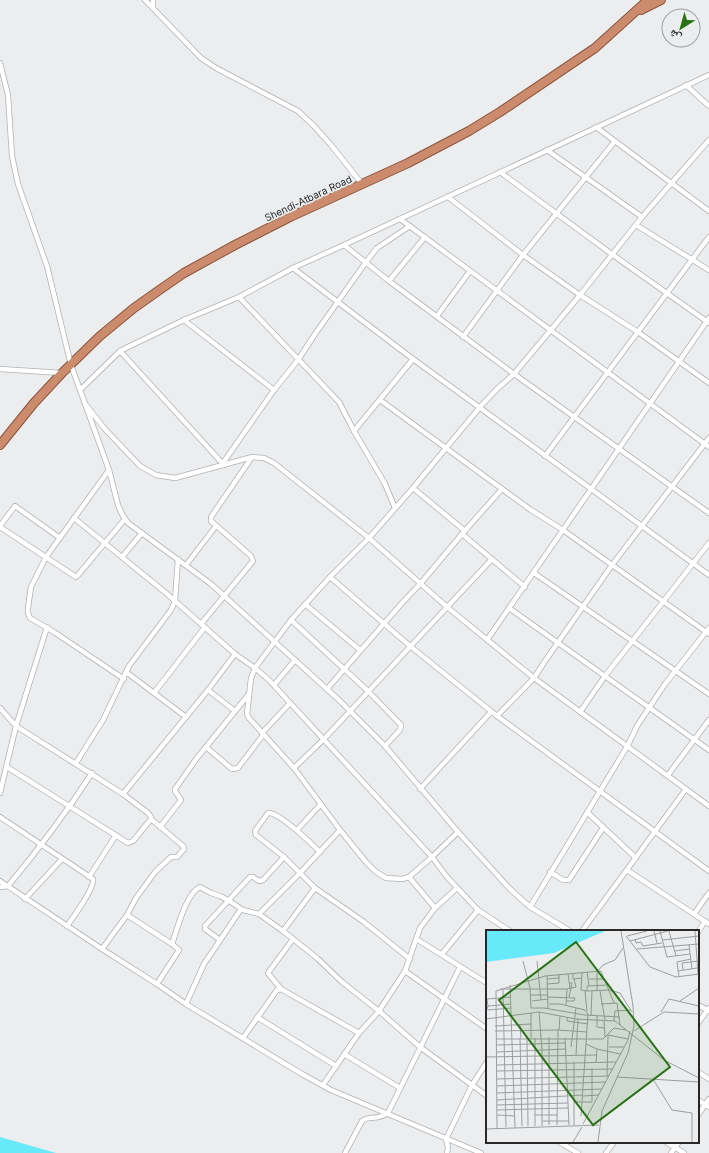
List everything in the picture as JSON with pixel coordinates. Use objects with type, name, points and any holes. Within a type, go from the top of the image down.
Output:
[{"type":"highway","name":"Shendi-Atbara Road","points":[[0,445],[34,403],[100,336],[134,308],[184,273],[290,217],[408,163],[462,135],[500,112],[595,48],[648,0]]},
{"type":"highway","points":[[631,15],[661,0]]},
{"type":"street","points":[[145,0],[201,58],[216,68],[298,111],[332,145],[362,184]]},
{"type":"street","points":[[153,8],[154,0]]},
{"type":"street","points":[[0,64],[8,95],[12,156],[18,184],[47,266],[71,365],[109,470],[122,514],[128,522],[186,565],[224,596],[327,689],[385,746],[420,789],[501,879],[530,907],[568,930]]},
{"type":"street","points":[[80,390],[120,351],[184,320],[239,297],[293,268],[709,74]]},
{"type":"street","points":[[686,85],[709,106]]},
{"type":"street","points":[[596,127],[709,211]]},
{"type":"street","points":[[458,832],[409,877],[402,879],[386,878],[375,871],[340,830],[294,768],[249,718],[247,714],[251,678],[256,668],[291,620],[330,577],[369,538],[447,448],[480,407],[514,374],[613,255],[642,217],[709,140]]},
{"type":"street","points":[[463,337],[523,255],[615,141]]},
{"type":"street","points":[[547,150],[642,217]]},
{"type":"street","points":[[487,640],[708,321],[613,255],[500,172]]},
{"type":"street","points":[[448,197],[523,255],[580,295],[638,332],[709,383]]},
{"type":"street","points":[[400,219],[707,445]]},
{"type":"street","points":[[636,225],[709,270]]},
{"type":"street","points":[[224,464],[274,390],[298,360],[366,262],[377,248],[410,226]]},
{"type":"street","points":[[389,281],[425,237]]},
{"type":"street","points":[[545,456],[709,237]]},
{"type":"street","points":[[344,245],[463,337],[709,514]]},
{"type":"street","points":[[293,268],[337,303],[709,575]]},
{"type":"street","points":[[437,316],[470,271]]},
{"type":"street","points":[[239,297],[340,402],[354,431],[385,484],[395,508]]},
{"type":"street","points":[[184,320],[274,390]]},
{"type":"street","points":[[120,351],[224,464]]},
{"type":"street","points":[[354,431],[413,359]]},
{"type":"street","points":[[0,369],[62,373]]},
{"type":"street","points":[[380,400],[531,510],[564,530],[663,602],[708,631],[675,670],[650,707],[530,907]]},
{"type":"street","points":[[83,401],[104,428],[140,466],[156,475],[175,478],[252,457],[264,458],[274,463],[369,538],[447,607],[534,678],[628,745],[709,806]]},
{"type":"street","points":[[497,716],[534,678],[612,565],[672,486],[707,445],[709,438]]},
{"type":"street","points":[[154,693],[224,596],[253,561],[251,556],[211,521],[211,517],[252,457]]},
{"type":"street","points":[[109,470],[46,557],[31,587],[28,608],[30,618],[47,627],[124,679]]},
{"type":"street","points":[[413,488],[525,587]]},
{"type":"street","points":[[327,689],[502,489]]},
{"type":"street","points":[[60,538],[15,506],[0,526],[76,577],[126,518]]},
{"type":"street","points":[[74,518],[203,625],[235,654],[256,668],[274,684],[432,857],[457,888],[478,910],[508,930]]},
{"type":"street","points":[[186,565],[216,526]]},
{"type":"street","points":[[122,557],[142,532]]},
{"type":"street","points":[[580,712],[605,676],[709,543]]},
{"type":"street","points":[[76,763],[103,720],[124,679],[126,672],[168,615],[175,602],[178,559]]},
{"type":"street","points":[[294,768],[324,739],[492,559]]},
{"type":"street","points":[[534,573],[709,694]]},
{"type":"street","points":[[330,577],[410,646],[491,712],[709,871]]},
{"type":"street","points":[[305,604],[360,650]]},
{"type":"street","points":[[510,608],[709,750]]},
{"type":"street","points":[[291,620],[343,670],[368,691],[401,726],[400,730],[385,746]]},
{"type":"street","points":[[0,793],[16,726],[47,627]]},
{"type":"street","points":[[123,794],[208,690],[235,654]]},
{"type":"street","points":[[274,684],[295,660]]},
{"type":"street","points":[[126,672],[186,717]]},
{"type":"street","points":[[208,690],[235,711]]},
{"type":"street","points":[[160,827],[180,800],[175,790],[206,747],[250,693]]},
{"type":"street","points":[[206,747],[232,769],[238,768],[263,734],[290,703]]},
{"type":"street","points":[[0,708],[16,726],[123,794],[148,813],[151,819],[183,846],[184,849],[178,856],[171,857],[155,872],[136,898],[127,915],[102,949]]},
{"type":"street","points":[[420,789],[491,712]]},
{"type":"street","points":[[668,775],[709,720]]},
{"type":"street","points":[[7,767],[128,843],[131,843],[151,819]]},
{"type":"street","points":[[0,887],[8,886],[42,845],[92,773]]},
{"type":"street","points":[[583,930],[686,789]]},
{"type":"street","points":[[297,830],[321,804]]},
{"type":"street","points":[[320,852],[297,830],[270,812],[254,831],[256,835],[284,857],[315,888],[364,922],[410,959]]},
{"type":"street","points":[[587,812],[636,858]]},
{"type":"street","points":[[0,817],[93,879],[93,883],[82,904],[67,926]]},
{"type":"street","points":[[550,872],[564,880],[569,880],[604,828]]},
{"type":"street","points":[[258,914],[300,873],[340,830]]},
{"type":"street","points":[[89,877],[116,835]]},
{"type":"street","points":[[220,940],[204,928],[250,877],[254,877],[259,881],[263,880],[284,857]]},
{"type":"street","points":[[25,899],[62,859]]},
{"type":"street","points":[[627,870],[707,923],[699,931]]},
{"type":"street","points":[[409,877],[435,908]]},
{"type":"street","points":[[0,881],[25,899],[186,1004],[323,1086],[481,1153]]},
{"type":"street","points":[[172,944],[189,898],[198,888],[203,888],[220,896],[241,909],[258,914],[293,939],[420,1047],[486,1095]]},
{"type":"street","points":[[283,931],[315,888]]},
{"type":"street","points":[[323,1086],[359,1033],[379,1011],[405,971],[420,928],[435,908],[457,888]]},
{"type":"street","points":[[694,914],[709,893]]},
{"type":"street","points":[[186,1004],[204,964],[241,909]]},
{"type":"street","points":[[442,954],[478,910]]},
{"type":"street","points":[[127,915],[179,950],[157,984]]},
{"type":"street","points":[[293,939],[268,973],[281,989],[359,1033]]},
{"type":"street","points":[[416,939],[442,954],[486,983]]},
{"type":"street","points":[[345,1153],[362,1121],[370,1118],[376,1119],[388,1113],[460,967]]},
{"type":"street","points":[[405,971],[486,1028]]},
{"type":"street","points":[[243,1038],[277,990],[281,989]]},
{"type":"street","points":[[699,1006],[708,1010],[699,1022]]},
{"type":"street","points":[[257,1017],[336,1066]]},
{"type":"street","points":[[344,1054],[400,1088]]},
{"type":"street","points":[[447,1153],[448,1147],[446,1139],[472,1085],[486,1064]]},
{"type":"street","points":[[699,1073],[709,1079]]},
{"type":"street","points":[[699,1114],[707,1106],[709,1099]]},
{"type":"street","points":[[561,1143],[578,1153]]},
{"type":"street","points":[[606,1153],[613,1143]]},
{"type":"street","points":[[668,1143],[684,1153]]},
{"type":"street","points":[[671,1153],[678,1143]]},
{"type":"water","points":[[0,1137],[56,1153],[0,1153]]}]
